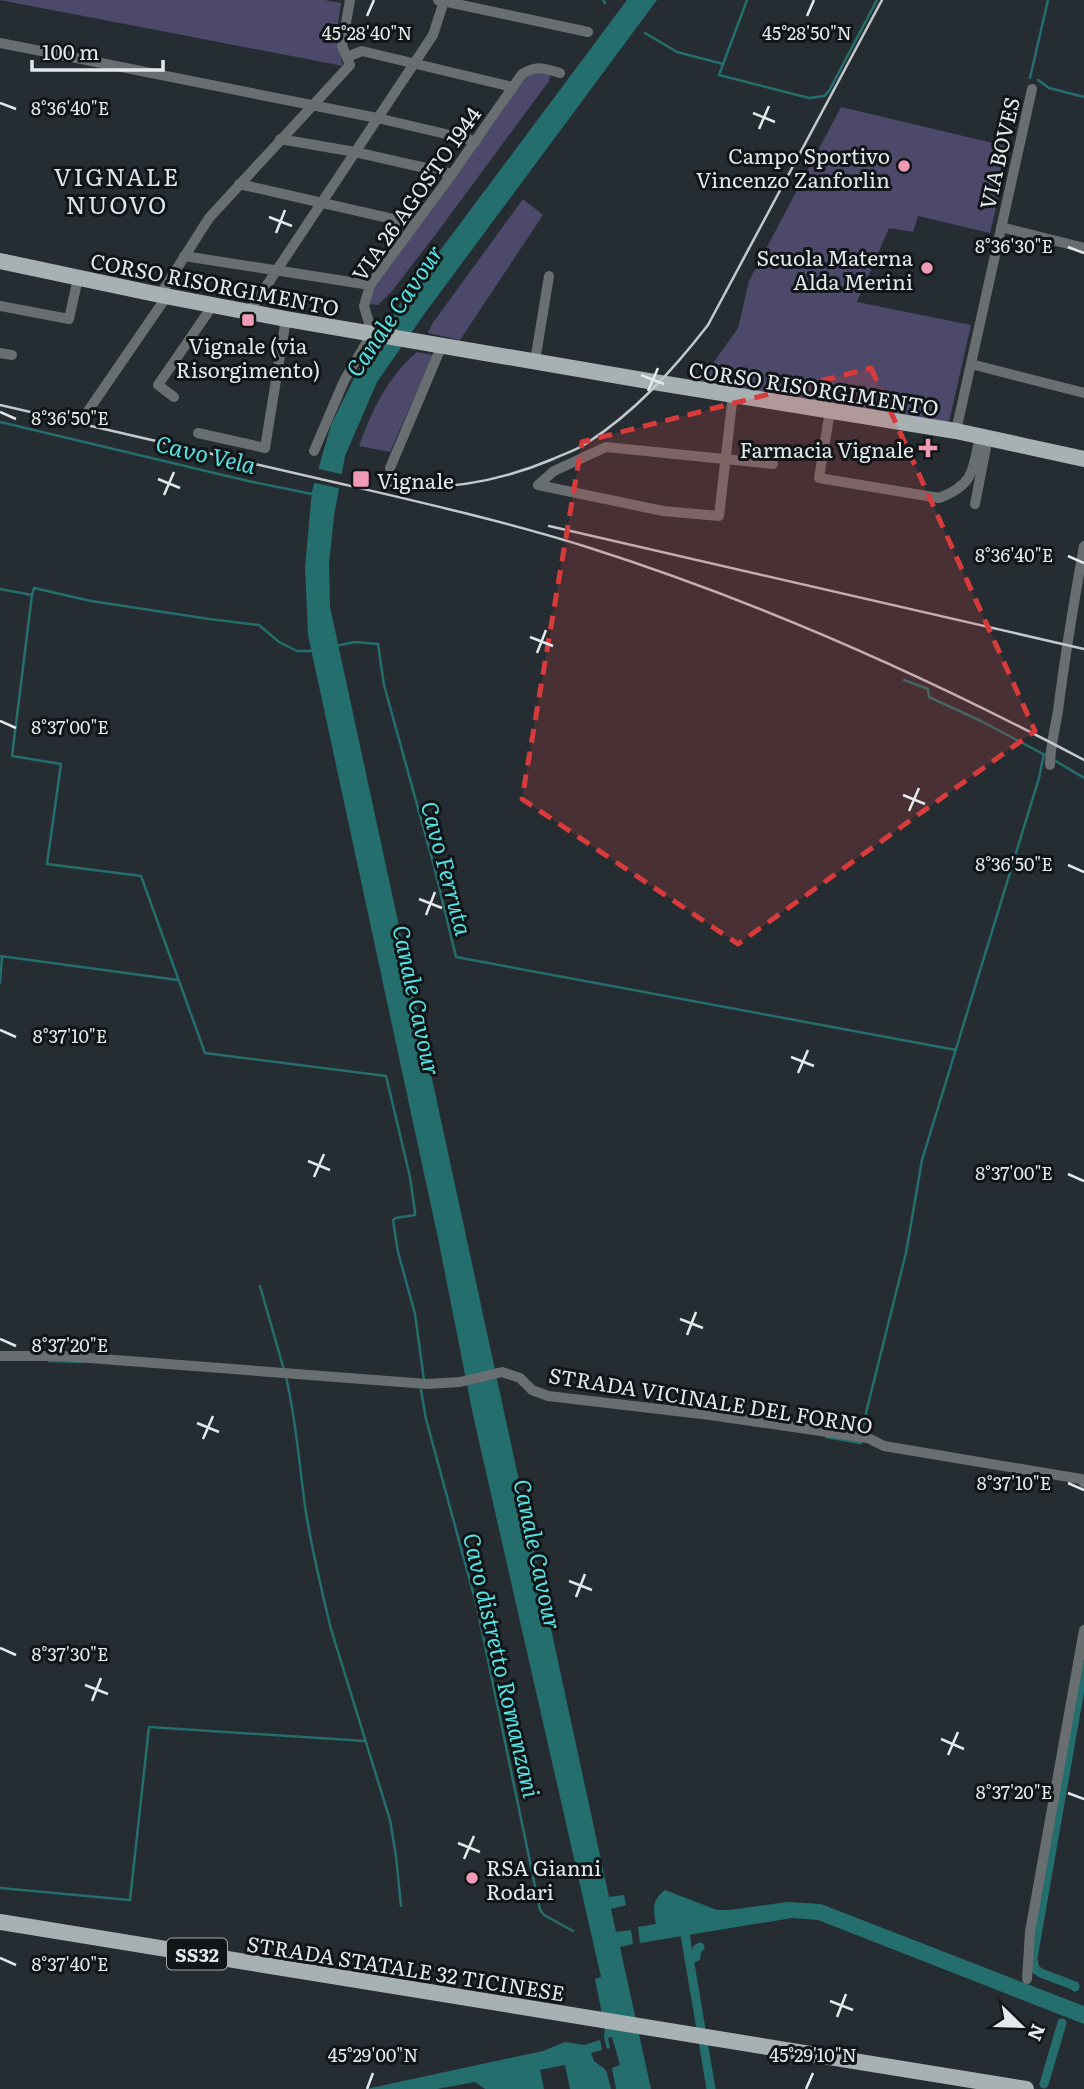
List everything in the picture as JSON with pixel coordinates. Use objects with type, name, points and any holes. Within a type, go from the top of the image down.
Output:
[{"type":"main road","name":"CORSO RISORGIMENTO","points":[[0,261],[286,319],[956,431],[1084,459]]},
{"type":"main road","name":"STRADA STATALE 32 TICINESE","points":[[0,1922],[1026,2089]]},
{"type":"street","points":[[88,411],[163,296],[184,256],[209,218],[350,65],[342,46],[350,0]]},
{"type":"street","points":[[249,312],[433,35],[441,1],[588,33]]},
{"type":"street","points":[[0,43],[377,118],[476,141]]},
{"type":"street","points":[[347,57],[362,51],[513,87]]},
{"type":"street","name":"VIA 26 AGOSTO 1944","points":[[374,334],[364,306],[370,285],[522,74],[533,68],[560,72]]},
{"type":"street","name":"VIA BOVES","points":[[956,431],[1032,89]]},
{"type":"street","points":[[280,139],[355,152],[452,174]]},
{"type":"street","points":[[239,184],[415,224]]},
{"type":"street","points":[[1001,227],[1084,246]]},
{"type":"street","points":[[184,256],[370,285]]},
{"type":"street","points":[[535,361],[549,276]]},
{"type":"street","points":[[0,306],[69,318],[78,278]]},
{"type":"street","points":[[174,397],[158,384],[213,305]]},
{"type":"street","points":[[198,433],[265,448],[286,319]]},
{"type":"street","points":[[314,451],[344,381],[374,334]]},
{"type":"street","points":[[390,468],[442,345]]},
{"type":"street","points":[[0,353],[12,355]]},
{"type":"street","points":[[971,364],[1084,393]]},
{"type":"street","points":[[733,395],[725,460],[719,516],[663,511],[538,485],[554,471],[606,447],[725,460],[773,464]]},
{"type":"street","points":[[830,411],[819,478],[939,498],[949,495],[969,480],[984,437]]},
{"type":"street","points":[[975,504],[984,437]]},
{"type":"street","points":[[1050,760],[1079,599],[1084,546]]},
{"type":"street","name":"STRADA VICINALE DEL FORNO","points":[[0,1356],[63,1356],[423,1383],[460,1382],[502,1372],[520,1378],[532,1390],[548,1396],[710,1415],[861,1437],[884,1446],[1081,1479],[1084,1483]]},
{"type":"street","points":[[1027,1979],[1030,1932],[1084,1630]]},
{"type":"highlighted area","points":[[871,368],[1035,731],[738,944],[522,799],[582,442]]},
{"type":"shaded area","points":[[0,0],[324,0],[341,3],[336,39],[343,66]]},
{"type":"shaded area","points":[[548,72],[549,81],[436,234],[392,291],[378,305],[370,304],[373,286],[506,106],[512,93],[529,73]]},
{"type":"shaded area","points":[[841,107],[1010,147],[990,233],[918,216],[913,232],[889,228],[857,302],[971,325],[949,422],[699,383],[738,328],[749,281]]},
{"type":"shaded area","points":[[523,199],[543,215],[460,340],[428,333],[432,324]]},
{"type":"shaded area","points":[[417,352],[433,355],[390,452],[359,446],[382,395],[397,373]]},
{"type":"water","points":[[627,0],[657,0],[377,382],[345,456],[329,564],[330,607],[609,1897],[624,1895],[626,1905],[611,1909],[616,1932],[631,1930],[633,1944],[620,1947],[651,2089],[616,2089],[612,2068],[620,2065],[612,2037],[608,2038],[610,2048],[607,2049],[604,2037],[605,2028],[611,2029],[602,2014],[595,1979],[601,1977],[473,1415],[439,1243],[308,635],[305,568],[312,491],[331,425],[372,345]]},
{"type":"water","points":[[665,1890],[717,1910],[787,1902],[821,1904],[1084,2006],[1084,2024],[818,1920],[792,1918],[640,1943],[638,1927],[656,1924],[654,1905]]},
{"type":"water","points":[[600,2040],[602,2050],[591,2053],[594,2061],[606,2070],[611,2089],[570,2089],[565,2065],[540,2070],[544,2089],[485,2089],[475,2082],[437,2089],[366,2089],[543,2051],[565,2042],[584,2045]]},
{"type":"pier","points":[[315,468],[345,475],[343,489],[311,482]]},
{"type":"waterway","points":[[747,0],[719,75],[809,98],[824,96],[829,91],[877,0]]},
{"type":"waterway","points":[[1030,78],[1048,0]]},
{"type":"waterway","points":[[645,33],[677,52],[723,64]]},
{"type":"waterway","points":[[1038,80],[1049,88],[1084,97]]},
{"type":"waterway","name":"Cavo Vela","points":[[0,422],[312,494]]},
{"type":"waterway","name":"Cavo Ferruta","points":[[32,595],[34,588],[91,601],[259,625],[279,642],[297,651],[312,651]]},
{"type":"waterway","name":"Cavo distretto Romanzani","points":[[0,589],[32,595]]},
{"type":"waterway","name":"Cavo distretto Romanzani","points":[[32,595],[12,756],[61,764],[47,864],[141,876],[205,1053],[386,1076],[410,1177],[415,1212],[415,1215],[393,1220],[398,1252],[415,1314],[424,1380]]},
{"type":"waterway","name":"Cavo Ferruta","points":[[335,646],[355,642],[378,644],[384,685],[456,957],[956,1050]]},
{"type":"waterway","points":[[904,680],[928,689],[929,697],[1045,755]]},
{"type":"waterway","points":[[861,1433],[906,1253],[922,1160],[1039,778],[1044,754]]},
{"type":"waterway","points":[[1054,760],[1084,778]]},
{"type":"waterway","name":"Cavo distretto Romanzani","points":[[0,956],[178,980]]},
{"type":"waterway","name":"Cavo distretto Romanzani","points":[[0,983],[2,957]]},
{"type":"waterway","name":"Cavo distretto Romanzani","points":[[260,1286],[284,1370]]},
{"type":"waterway","name":"Cavo distretto Romanzani","points":[[49,1361],[84,1362]]},
{"type":"waterway","name":"Cavo distretto Romanzani","points":[[286,1377],[316,1568],[331,1629],[390,1820],[401,1906]]},
{"type":"waterway","name":"Cavo distretto Romanzani","points":[[421,1390],[426,1419],[477,1607],[540,1910],[573,1931]]},
{"type":"waterway","points":[[826,1437],[861,1443],[861,1440]]},
{"type":"waterway","points":[[1075,1987],[1035,1969],[1033,1958],[1084,1666]]},
{"type":"waterway","name":"Cavo distretto Romanzani","points":[[0,1888],[130,1900],[149,1727],[365,1741]]},
{"type":"waterway","points":[[684,1928],[711,2089]]},
{"type":"waterway","points":[[689,1959],[696,1957],[700,1947]]},
{"type":"waterway","points":[[1044,2084],[1062,2023]]},
{"type":"railway","points":[[381,485],[447,486],[490,479],[533,467],[587,443],[621,418],[652,389],[708,325],[882,0]]},
{"type":"railway","points":[[0,405],[434,506],[587,547],[715,592],[840,642],[963,699],[1084,760]]},
{"type":"railway","points":[[549,526],[1084,649]]},
{"type":"place","name":"Campo Sportivo Vincenzo Zanforlin","points":[[904,166]]},
{"type":"place","name":"Scuola Materna Alda Merini","points":[[927,268]]},
{"type":"place","name":"Vignale (via Risorgimento)","points":[[248,320]]},
{"type":"place","name":"Farmacia Vignale","points":[[928,448]]},
{"type":"place","name":"Vignale","points":[[361,479]]},
{"type":"place","name":"RSA Gianni Rodari","points":[[472,1878]]},
{"type":"district","name":"VIGNALE NUOVO","points":[[117,189]]},
{"type":"water label","name":"Canale Cavour","points":[[393,310]]},
{"type":"water label","name":"Canale Cavour","points":[[418,1000]]},
{"type":"water label","name":"Canale Cavour","points":[[539,1554]]}]
